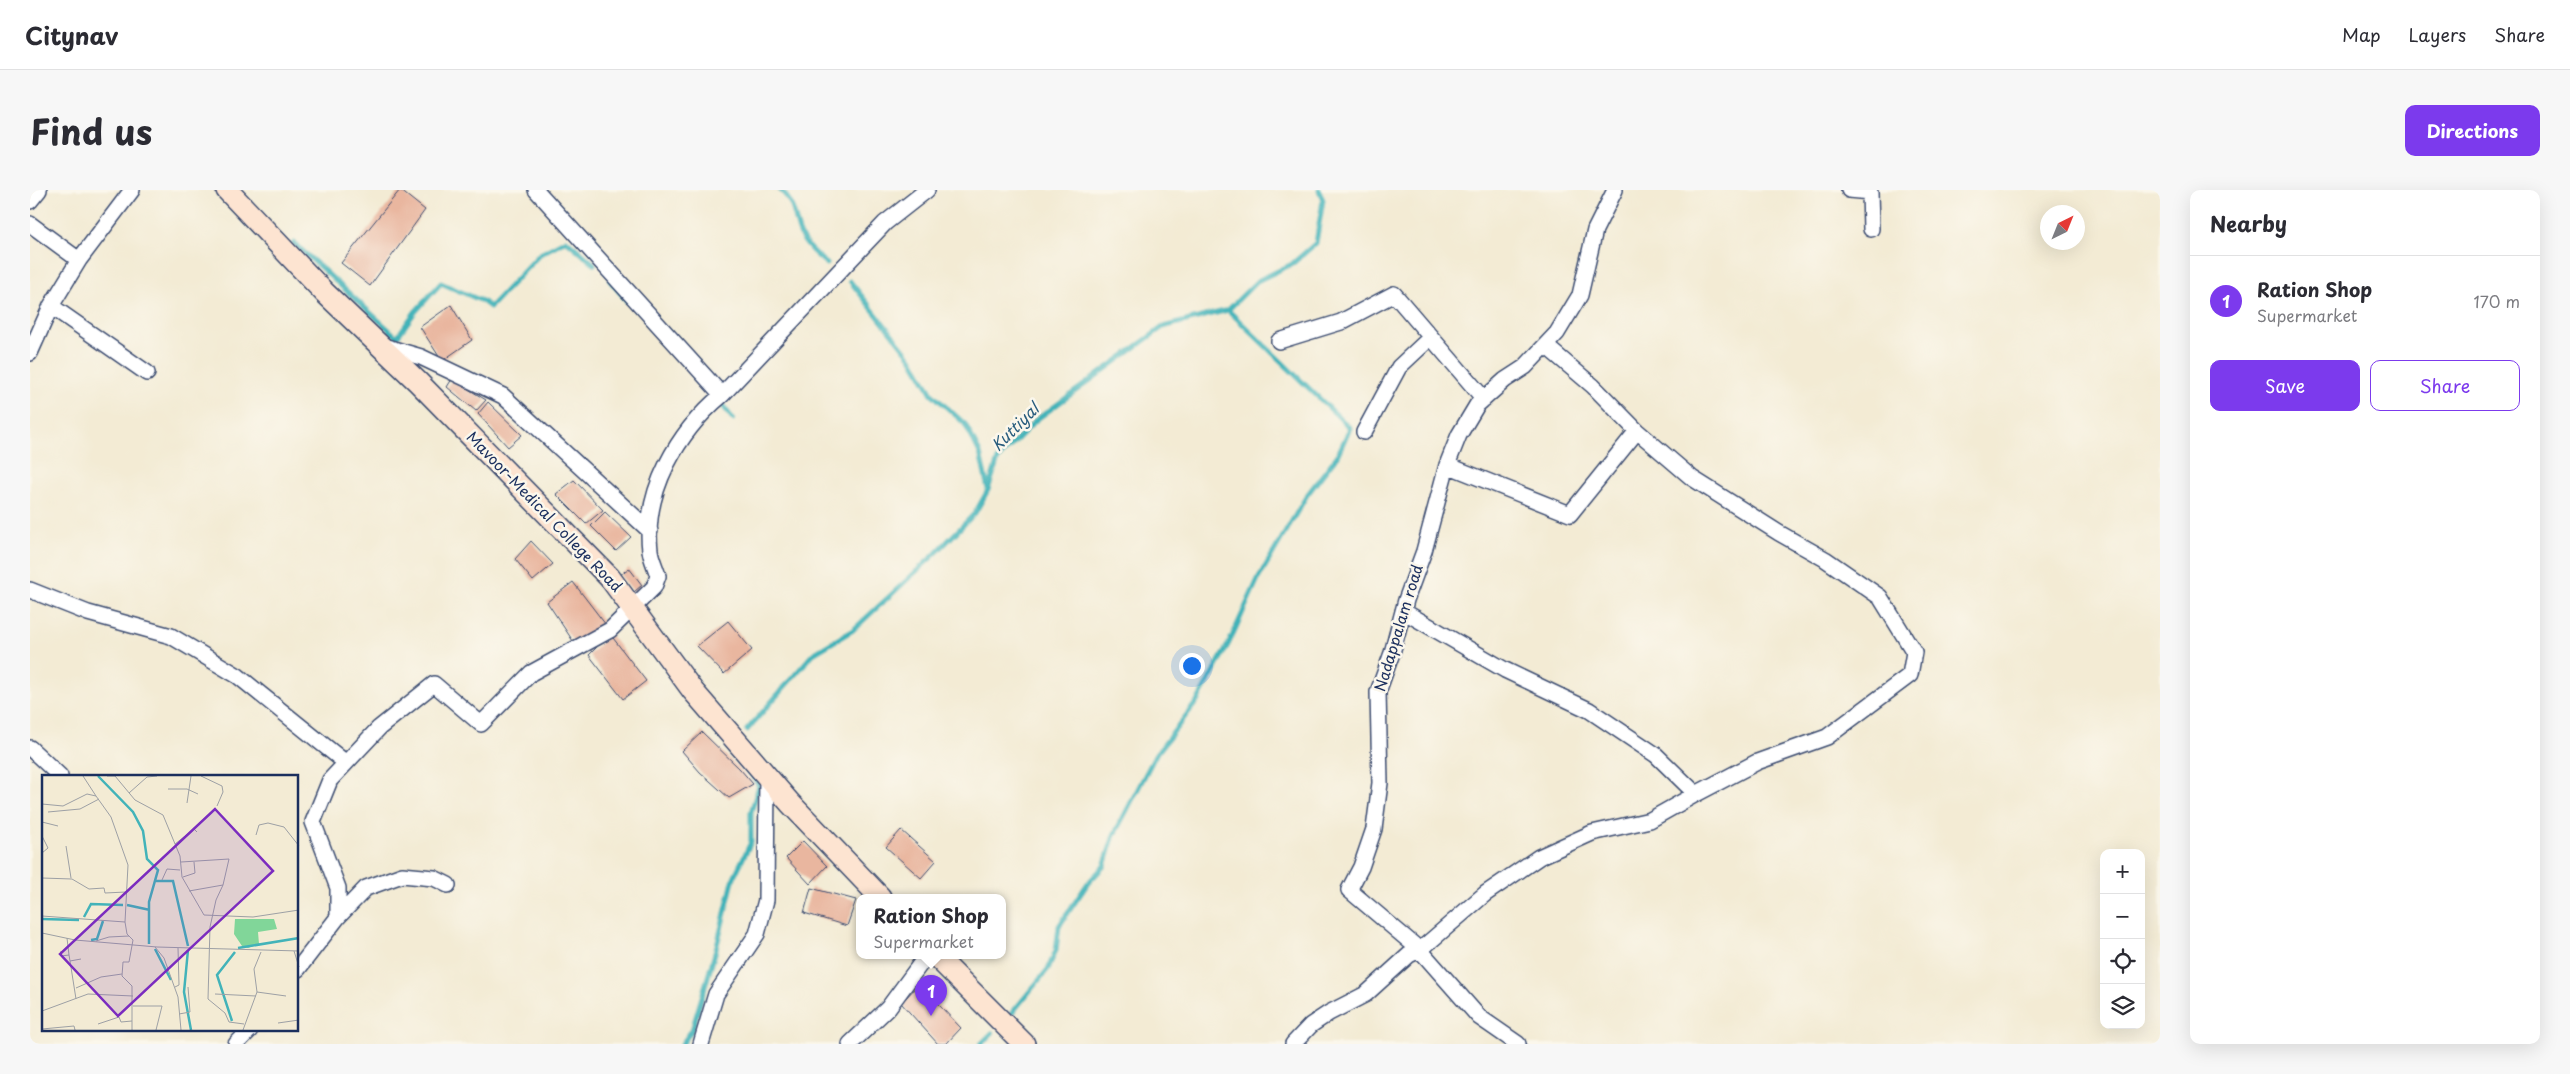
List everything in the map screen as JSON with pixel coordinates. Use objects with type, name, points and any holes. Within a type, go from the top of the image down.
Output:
[{"type":"main road","name":"Mavoor-Medical College Road","points":[[227,190],[324,292],[379,344],[610,578],[693,691],[767,776],[877,894]]},
{"type":"main road","points":[[939,959],[1024,1044]]},
{"type":"street","points":[[30,201],[39,190]]},
{"type":"street","points":[[30,353],[50,306],[79,260],[132,190]]},
{"type":"street","points":[[536,190],[722,395]]},
{"type":"street","points":[[338,917],[338,888],[313,822],[330,780],[379,728],[434,684],[481,724],[531,673],[610,630],[654,587],[658,576],[650,551],[652,506],[676,447],[692,423],[722,395],[885,223],[927,190]]},
{"type":"street","name":"Nadappalam road","points":[[1518,1044],[1479,1017],[1420,950],[1349,890],[1361,867],[1374,828],[1380,783],[1378,692],[1424,551],[1447,465],[1459,435],[1477,405],[1504,380],[1525,367],[1557,333],[1580,295],[1595,230],[1615,190]]},
{"type":"street","points":[[1849,190],[1870,192],[1871,228]]},
{"type":"street","points":[[30,224],[79,260]]},
{"type":"street","points":[[1279,341],[1341,322],[1394,294],[1484,399]]},
{"type":"street","points":[[50,306],[147,373]]},
{"type":"street","points":[[1364,432],[1400,367],[1431,337]]},
{"type":"street","points":[[379,344],[421,357],[503,396],[650,531]]},
{"type":"street","points":[[1293,1044],[1323,1017],[1366,994],[1408,955],[1420,950],[1485,894],[1539,857],[1592,833],[1650,820],[1757,762],[1827,737],[1910,675],[1914,652],[1880,597],[1825,559],[1779,534],[1692,478],[1637,431],[1592,386],[1546,346]]},
{"type":"street","points":[[1447,465],[1570,514],[1637,431]]},
{"type":"street","points":[[30,590],[88,613],[170,636],[238,676],[346,763]]},
{"type":"street","points":[[1403,611],[1504,670],[1589,710],[1656,755],[1696,794]]},
{"type":"street","points":[[30,748],[59,775]]},
{"type":"street","points":[[701,1044],[716,994],[757,934],[766,900],[767,776]]},
{"type":"street","points":[[299,968],[338,917],[366,888],[402,875],[434,878],[448,884]]},
{"type":"street","points":[[850,1044],[888,1008],[924,959]]},
{"type":"street","points":[[236,1044],[248,1032]]},
{"type":"building","points":[[400,190],[425,210],[370,286],[341,263]]},
{"type":"building","points":[[451,305],[472,340],[442,361],[420,327]]},
{"type":"building","points":[[452,379],[486,400],[476,411],[447,387]]},
{"type":"building","points":[[488,402],[522,435],[508,447],[478,414]]},
{"type":"building","points":[[574,480],[603,510],[586,524],[556,494]]},
{"type":"building","points":[[605,512],[631,537],[616,551],[591,526]]},
{"type":"building","points":[[531,541],[553,564],[533,581],[515,559]]},
{"type":"building","points":[[629,568],[642,585],[634,592],[620,575]]},
{"type":"building","points":[[573,582],[606,625],[575,644],[547,602]]},
{"type":"building","points":[[728,621],[752,650],[724,674],[697,646]]},
{"type":"building","points":[[610,634],[646,681],[623,699],[589,655]]},
{"type":"building","points":[[702,732],[753,784],[729,798],[700,772],[682,751]]},
{"type":"building","points":[[901,830],[936,861],[921,878],[886,847]]},
{"type":"building","points":[[803,841],[827,866],[810,884],[786,858]]},
{"type":"building","points":[[811,888],[856,900],[847,926],[804,913]]},
{"type":"building","points":[[919,984],[961,1028],[946,1044],[938,1044],[901,1003]]},
{"type":"waterway","points":[[780,190],[791,204],[804,241],[827,264]]},
{"type":"waterway","name":"Kuttiyal","points":[[747,730],[813,654],[853,630],[935,554],[975,513],[988,490],[998,459],[1036,420],[1163,327],[1228,310],[1257,281],[1292,264],[1316,243],[1323,200],[1319,190]]},
{"type":"waterway","points":[[294,243],[397,337],[415,312],[441,283],[482,301],[490,307],[540,254],[566,240],[594,264]]},
{"type":"waterway","points":[[610,281],[627,301]]},
{"type":"waterway","points":[[850,281],[911,358],[932,394],[965,424],[980,453],[988,489]]},
{"type":"waterway","points":[[1007,1019],[1048,969],[1056,950],[1059,926],[1088,883],[1104,866],[1114,835],[1155,756],[1198,700],[1229,643],[1258,579],[1307,495],[1337,456],[1350,428],[1228,310]]},
{"type":"waterway","points":[[723,406],[733,419]]},
{"type":"waterway","points":[[682,1044],[692,1030],[715,953],[734,877],[751,842],[751,812],[759,786],[751,773],[731,752]]},
{"type":"waterway","points":[[981,1044],[992,1033]]},
{"type":"place","name":"Ration Shop","points":[[931,1016]]}]
